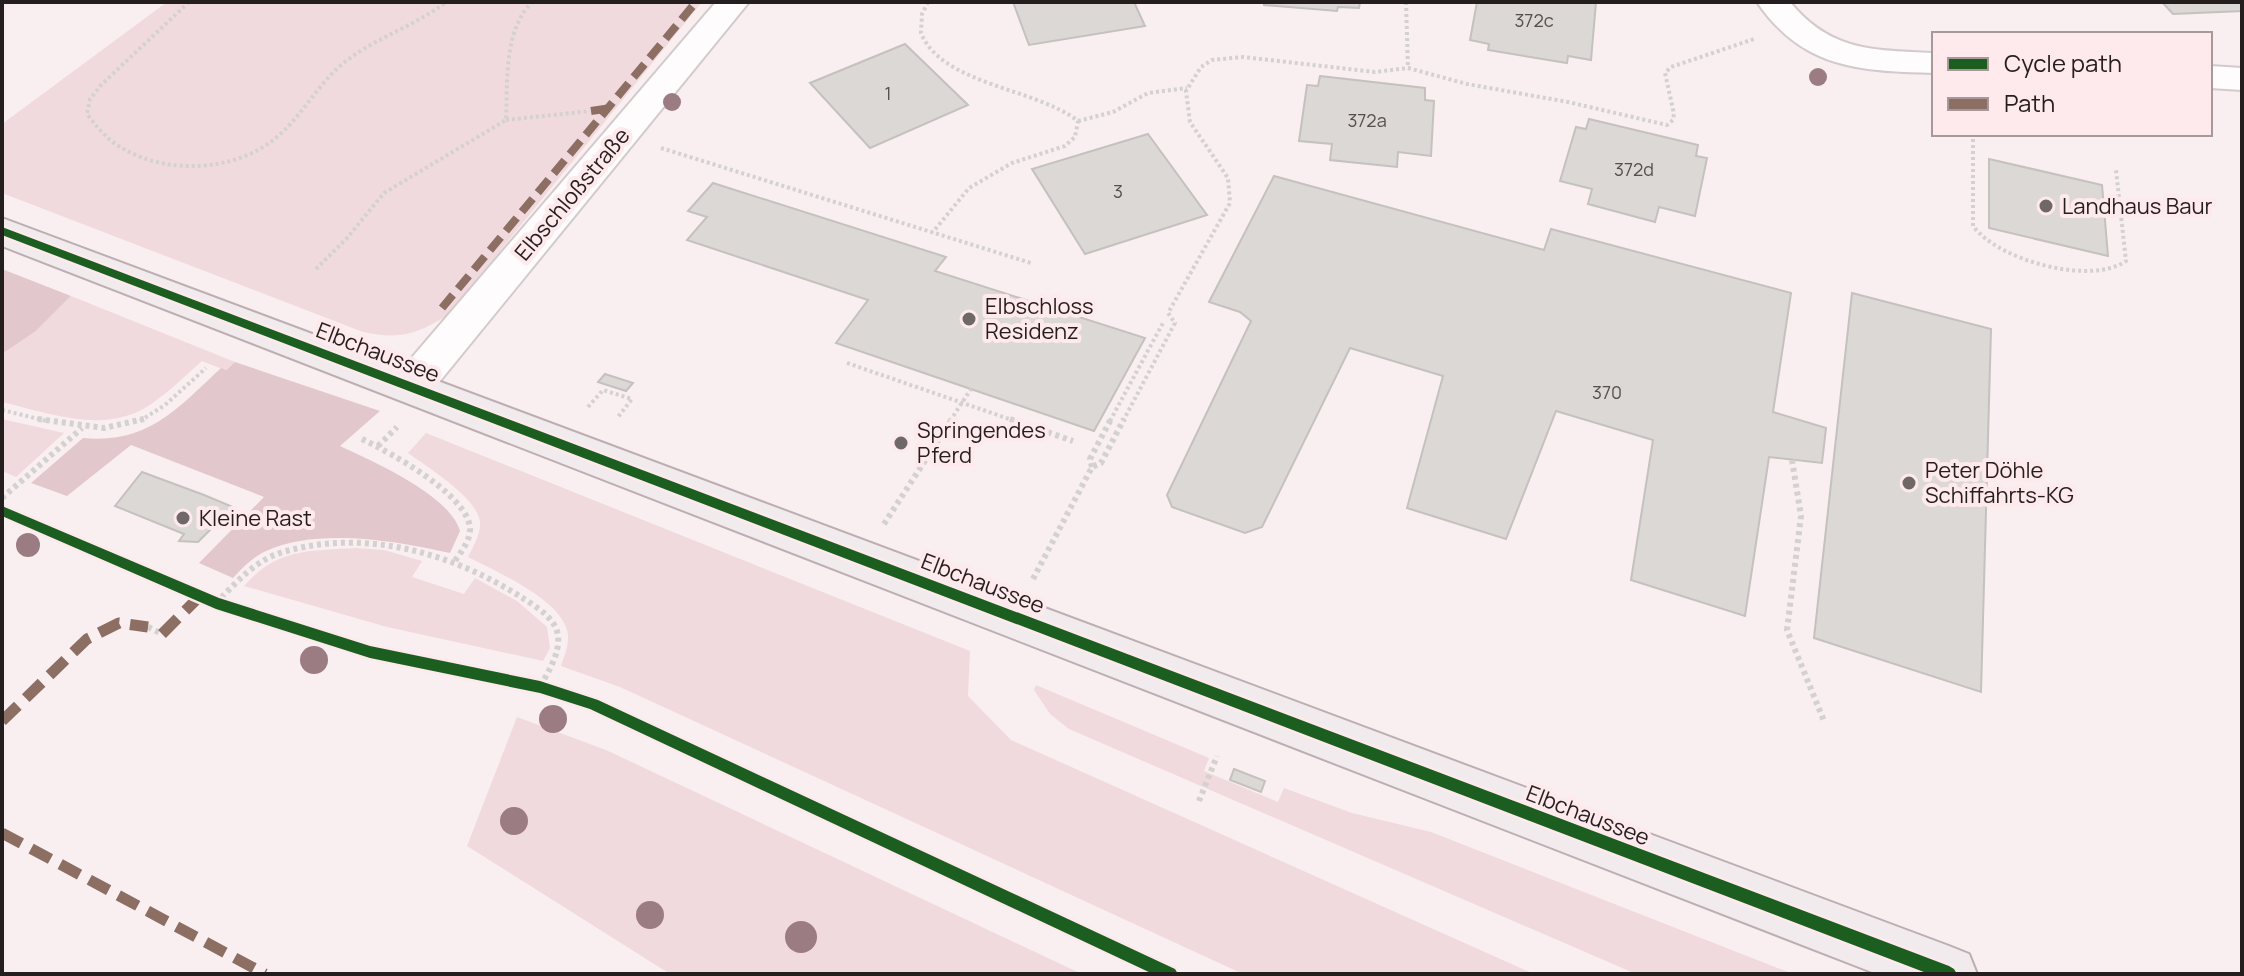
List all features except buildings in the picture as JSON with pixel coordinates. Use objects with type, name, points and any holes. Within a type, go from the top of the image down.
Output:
[{"type":"main road","name":"Elbchaussee","points":[[2,231],[1949,974]]},
{"type":"street","name":"Elbschloßstraße","points":[[412,386],[733,2]]},
{"type":"street","points":[[1773,2],[1792,27],[1809,41],[1830,51],[1877,60],[1932,63]]},
{"type":"street","points":[[2212,77],[2242,79]]},
{"type":"path","points":[[189,2],[101,85],[90,99],[87,114],[102,133],[125,150],[151,159],[196,166],[225,164],[255,154],[277,137],[346,62],[446,2]]},
{"type":"path","points":[[506,120],[512,36],[525,7],[532,2]]},
{"type":"path","points":[[928,2],[919,19],[920,34],[940,59],[956,69],[1063,109],[1078,121]]},
{"type":"path","points":[[1406,2],[1408,68]]},
{"type":"path","points":[[1014,617],[1092,467],[1101,463],[1175,323],[1168,313],[1230,203],[1228,178],[1190,122],[1188,88],[1201,67],[1226,56],[1375,72],[1408,68],[1467,84],[1568,102],[1667,125],[1675,113],[1665,82],[1665,73],[1671,67],[1760,38]]},
{"type":"path","points":[[1078,121],[1113,112],[1148,93],[1188,88]]},
{"type":"path","points":[[316,269],[347,238],[384,193],[506,120],[591,111]]},
{"type":"path","points":[[933,232],[969,188],[1012,163],[1065,146],[1075,137],[1078,121]]},
{"type":"path","points":[[621,135],[1031,263]]},
{"type":"path","points":[[1973,139],[1972,226],[1982,238],[1997,248],[2061,267],[2095,272],[2117,268],[2126,261],[2116,170]]},
{"type":"path","points":[[1092,467],[1090,459],[1164,321]]},
{"type":"path","points":[[847,363],[1073,441]]},
{"type":"path","points":[[2,410],[82,428],[117,426],[139,421],[165,404],[206,368]]},
{"type":"path","points":[[892,512],[971,389]]},
{"type":"path","points":[[588,407],[603,390],[632,399],[618,417]]},
{"type":"path","points":[[2,498],[82,428]]},
{"type":"path","points":[[378,446],[392,431]]},
{"type":"path","points":[[362,439],[416,470],[462,509],[469,524],[469,537],[454,562]]},
{"type":"path","points":[[1792,460],[1801,516],[1787,630],[1824,721]]},
{"type":"path","points":[[216,603],[249,570],[265,559],[306,547],[358,543],[391,546],[454,562],[504,584],[552,621],[558,634],[557,647],[540,687]]},
{"type":"path","points":[[148,627],[162,634]]},
{"type":"path","points":[[1199,801],[1217,756]]},
{"type":"shaded area","points":[[167,2],[702,2],[448,315],[408,334],[388,335],[363,332],[2,193],[2,124]]},
{"type":"shaded area","points":[[2,269],[71,296],[36,331],[2,354]]},
{"type":"shaded area","points":[[71,296],[235,362],[225,370],[202,361],[154,402],[118,418],[80,419],[2,402],[2,354],[36,331]]},
{"type":"shaded area","points":[[235,362],[380,411],[340,446],[408,481],[442,505],[460,531],[450,553],[358,538],[309,540],[266,551],[233,578],[199,563],[264,497],[131,445],[67,496],[31,483],[83,438],[126,435],[160,421],[221,368],[226,370]]},
{"type":"shaded area","points":[[2,419],[64,433],[16,477],[2,471]]},
{"type":"shaded area","points":[[426,433],[970,651],[968,696],[1011,740],[1534,974],[1243,974],[620,687],[561,666],[568,635],[564,622],[555,610],[527,588],[468,557],[479,531],[477,512],[450,483],[408,453]]},
{"type":"shaded area","points":[[384,550],[422,561],[412,577],[464,594],[475,578],[517,601],[547,627],[550,648],[543,661],[387,627],[244,586],[269,564],[282,558],[309,551]]},
{"type":"shaded area","points":[[1036,685],[1209,758],[1204,771],[1278,802],[1284,788],[1352,813],[1431,832],[1793,974],[1636,974],[1069,729],[1050,714],[1034,690]]},
{"type":"shaded area","points":[[517,717],[606,750],[1082,974],[670,974],[467,846]]},
{"type":"marked path","points":[[442,308],[696,2]]},
{"type":"marked path","points":[[591,111],[611,108]]},
{"type":"marked path","points":[[162,634],[199,597]]},
{"type":"marked path","points":[[2,721],[87,639],[119,623],[148,627]]},
{"type":"marked path","points":[[2,833],[265,974]]},
{"type":"cycle path","points":[[2,231],[1949,974]]},
{"type":"cycle path","points":[[2,511],[216,603],[370,652],[540,687],[593,704],[1170,974]]},
{"type":"place","name":"Landhaus Baur","points":[[2046,206]]},
{"type":"place","name":"Elbschloss Residenz","points":[[969,319]]},
{"type":"place","name":"Springendes Pferd","points":[[901,443]]},
{"type":"place","name":"Peter Döhle Schiffahrts-KG","points":[[1909,483]]},
{"type":"place","name":"Kleine Rast","points":[[183,518]]}]
